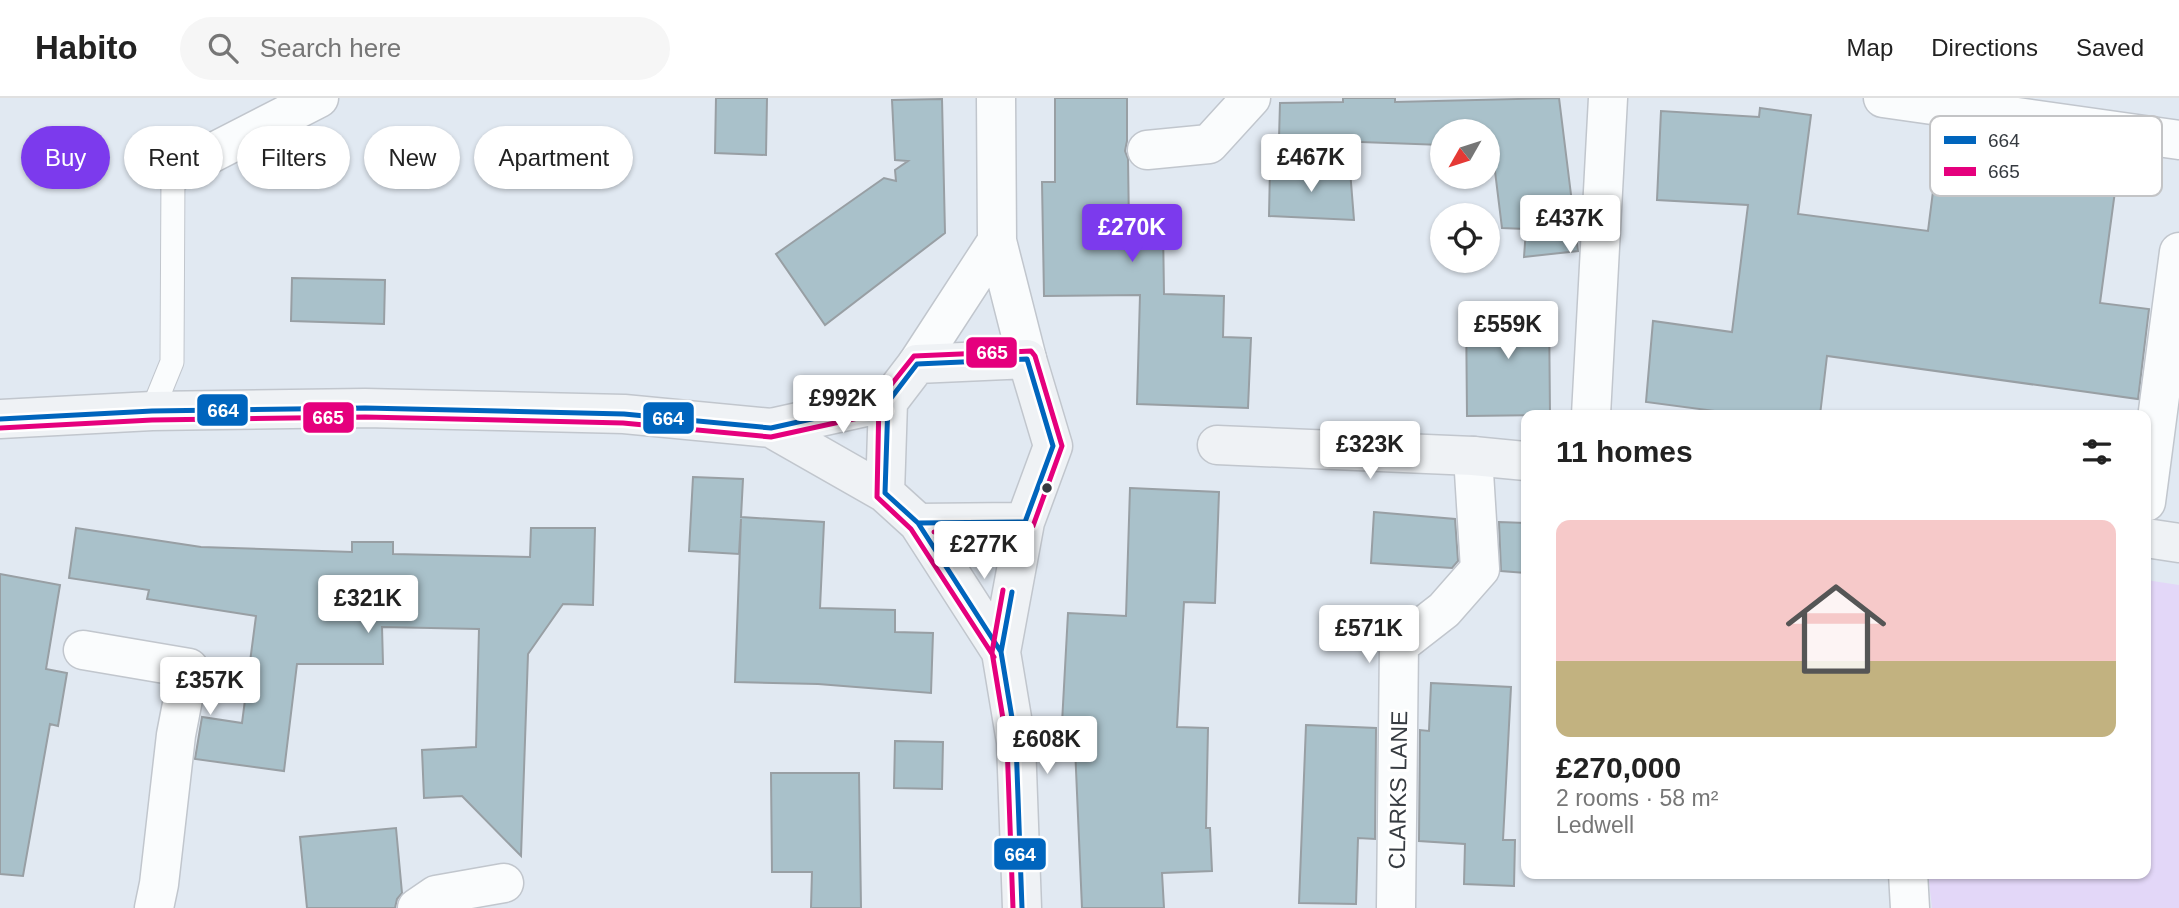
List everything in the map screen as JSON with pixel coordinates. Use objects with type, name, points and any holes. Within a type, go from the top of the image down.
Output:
[{"type":"street","points":[[223,147],[319,98]]},
{"type":"street","points":[[996,98],[998,241],[1027,359],[1053,446],[1025,522],[1001,652],[1016,742],[1022,908]]},
{"type":"street","points":[[1147,150],[1209,144],[1251,98]]},
{"type":"street","points":[[1591,410],[1608,98]]},
{"type":"street","points":[[1882,98],[2009,116]]},
{"type":"street","points":[[886,493],[888,402],[917,364],[998,241]]},
{"type":"street","points":[[2151,464],[2179,252]]},
{"type":"street","points":[[917,364],[1027,359]]},
{"type":"street","points":[[0,419],[152,411],[365,408],[624,414],[771,428],[888,402]]},
{"type":"street","points":[[771,428],[886,493],[918,523],[1001,652]]},
{"type":"street","points":[[1217,445],[1521,461]]},
{"type":"street","name":"CLARKS LANE","points":[[1396,908],[1399,645],[1444,610],[1480,569],[1473,456]]},
{"type":"street","points":[[918,523],[1025,522]]},
{"type":"street","points":[[2151,539],[2179,544]]},
{"type":"street","points":[[83,650],[189,668],[176,735],[154,908]]},
{"type":"street","points":[[1908,879],[1910,908]]},
{"type":"street","points":[[417,908],[436,895],[504,883]]},
{"type":"lane","points":[[152,411],[172,362],[173,189]]},
{"type":"shaded area","points":[[2151,581],[2179,585],[2179,908],[1932,908],[1929,879],[2151,879]]},
{"type":"building","points":[[716,98],[767,98],[766,155],[715,153]]},
{"type":"building","points":[[1055,98],[1127,98],[1125,151],[1128,159],[1129,228],[1163,228],[1164,294],[1224,296],[1223,337],[1251,338],[1248,408],[1137,404],[1140,295],[1044,296],[1042,182],[1055,182]]},
{"type":"building","points":[[1343,98],[1395,98],[1395,102],[1559,98],[1578,251],[1524,257],[1526,229],[1502,228],[1497,189],[1500,189],[1500,119],[1430,119],[1430,145],[1279,139],[1280,103],[1343,102]]},
{"type":"building","points":[[942,99],[945,233],[825,325],[776,254],[884,178],[896,181],[895,170],[908,161],[895,160],[892,100]]},
{"type":"building","points":[[1760,108],[1811,115],[1798,214],[1928,231],[1932,196],[2114,196],[2100,303],[2149,309],[2138,399],[1827,356],[1821,410],[1707,410],[1646,402],[1653,321],[1732,332],[1748,205],[1657,200],[1661,111],[1759,117]]},
{"type":"building","points":[[1270,168],[1350,170],[1354,220],[1269,216]]},
{"type":"building","points":[[292,278],[385,280],[384,324],[291,321]]},
{"type":"building","points":[[1466,304],[1549,307],[1550,410],[1521,410],[1521,415],[1467,416]]},
{"type":"building","points":[[693,477],[743,479],[741,517],[824,522],[820,608],[895,610],[895,632],[933,633],[931,693],[818,684],[735,682],[741,519],[739,554],[689,551]]},
{"type":"building","points":[[1130,488],[1219,492],[1215,603],[1184,602],[1177,727],[1208,728],[1206,828],[1210,828],[1212,871],[1162,873],[1164,908],[1082,908],[1074,724],[1062,723],[1068,613],[1126,616]]},
{"type":"building","points":[[1374,512],[1455,519],[1458,561],[1452,568],[1371,563]]},
{"type":"building","points":[[1499,522],[1521,523],[1521,573],[1501,571]]},
{"type":"building","points":[[76,528],[201,547],[352,552],[352,542],[393,542],[393,554],[530,557],[531,528],[595,528],[593,605],[563,604],[528,654],[521,856],[462,796],[424,798],[422,750],[476,747],[479,629],[382,627],[383,664],[297,664],[284,771],[195,759],[202,717],[242,723],[256,616],[147,599],[149,590],[69,578]]},
{"type":"building","points":[[0,574],[60,585],[46,669],[67,673],[58,726],[50,724],[23,876],[0,874]]},
{"type":"building","points":[[1431,683],[1511,687],[1503,840],[1515,840],[1514,886],[1464,884],[1465,844],[1419,841],[1420,730],[1429,731]]},
{"type":"building","points":[[1306,725],[1376,728],[1375,839],[1358,838],[1356,904],[1299,903]]},
{"type":"building","points":[[895,741],[943,742],[942,789],[894,788]]},
{"type":"building","points":[[771,773],[859,773],[861,908],[811,908],[812,872],[772,872]]},
{"type":"building","points":[[396,828],[402,893],[395,908],[307,908],[300,837]]},
{"type":"transit line","name":"665","points":[[934,532],[1025,531],[1033,526],[1062,446],[1035,356],[1031,351],[914,356],[879,400],[877,497],[911,529],[994,657]]},
{"type":"transit line","name":"664","points":[[1027,359],[1053,446],[1025,522],[918,523],[885,493],[888,402],[917,364],[1027,359]]},
{"type":"transit line","name":"664","points":[[0,419],[152,411],[365,408],[624,414],[771,428],[888,402]]},
{"type":"transit line","name":"665","points":[[0,428],[152,420],[365,417],[623,423],[771,437],[890,411]]},
{"type":"transit line","name":"664","points":[[918,523],[1001,652]]},
{"type":"transit line","name":"665","points":[[1003,590],[992,652],[1007,743],[1013,908]]},
{"type":"transit line","name":"664","points":[[1012,592],[1001,652],[1016,742],[1022,908]]}]
